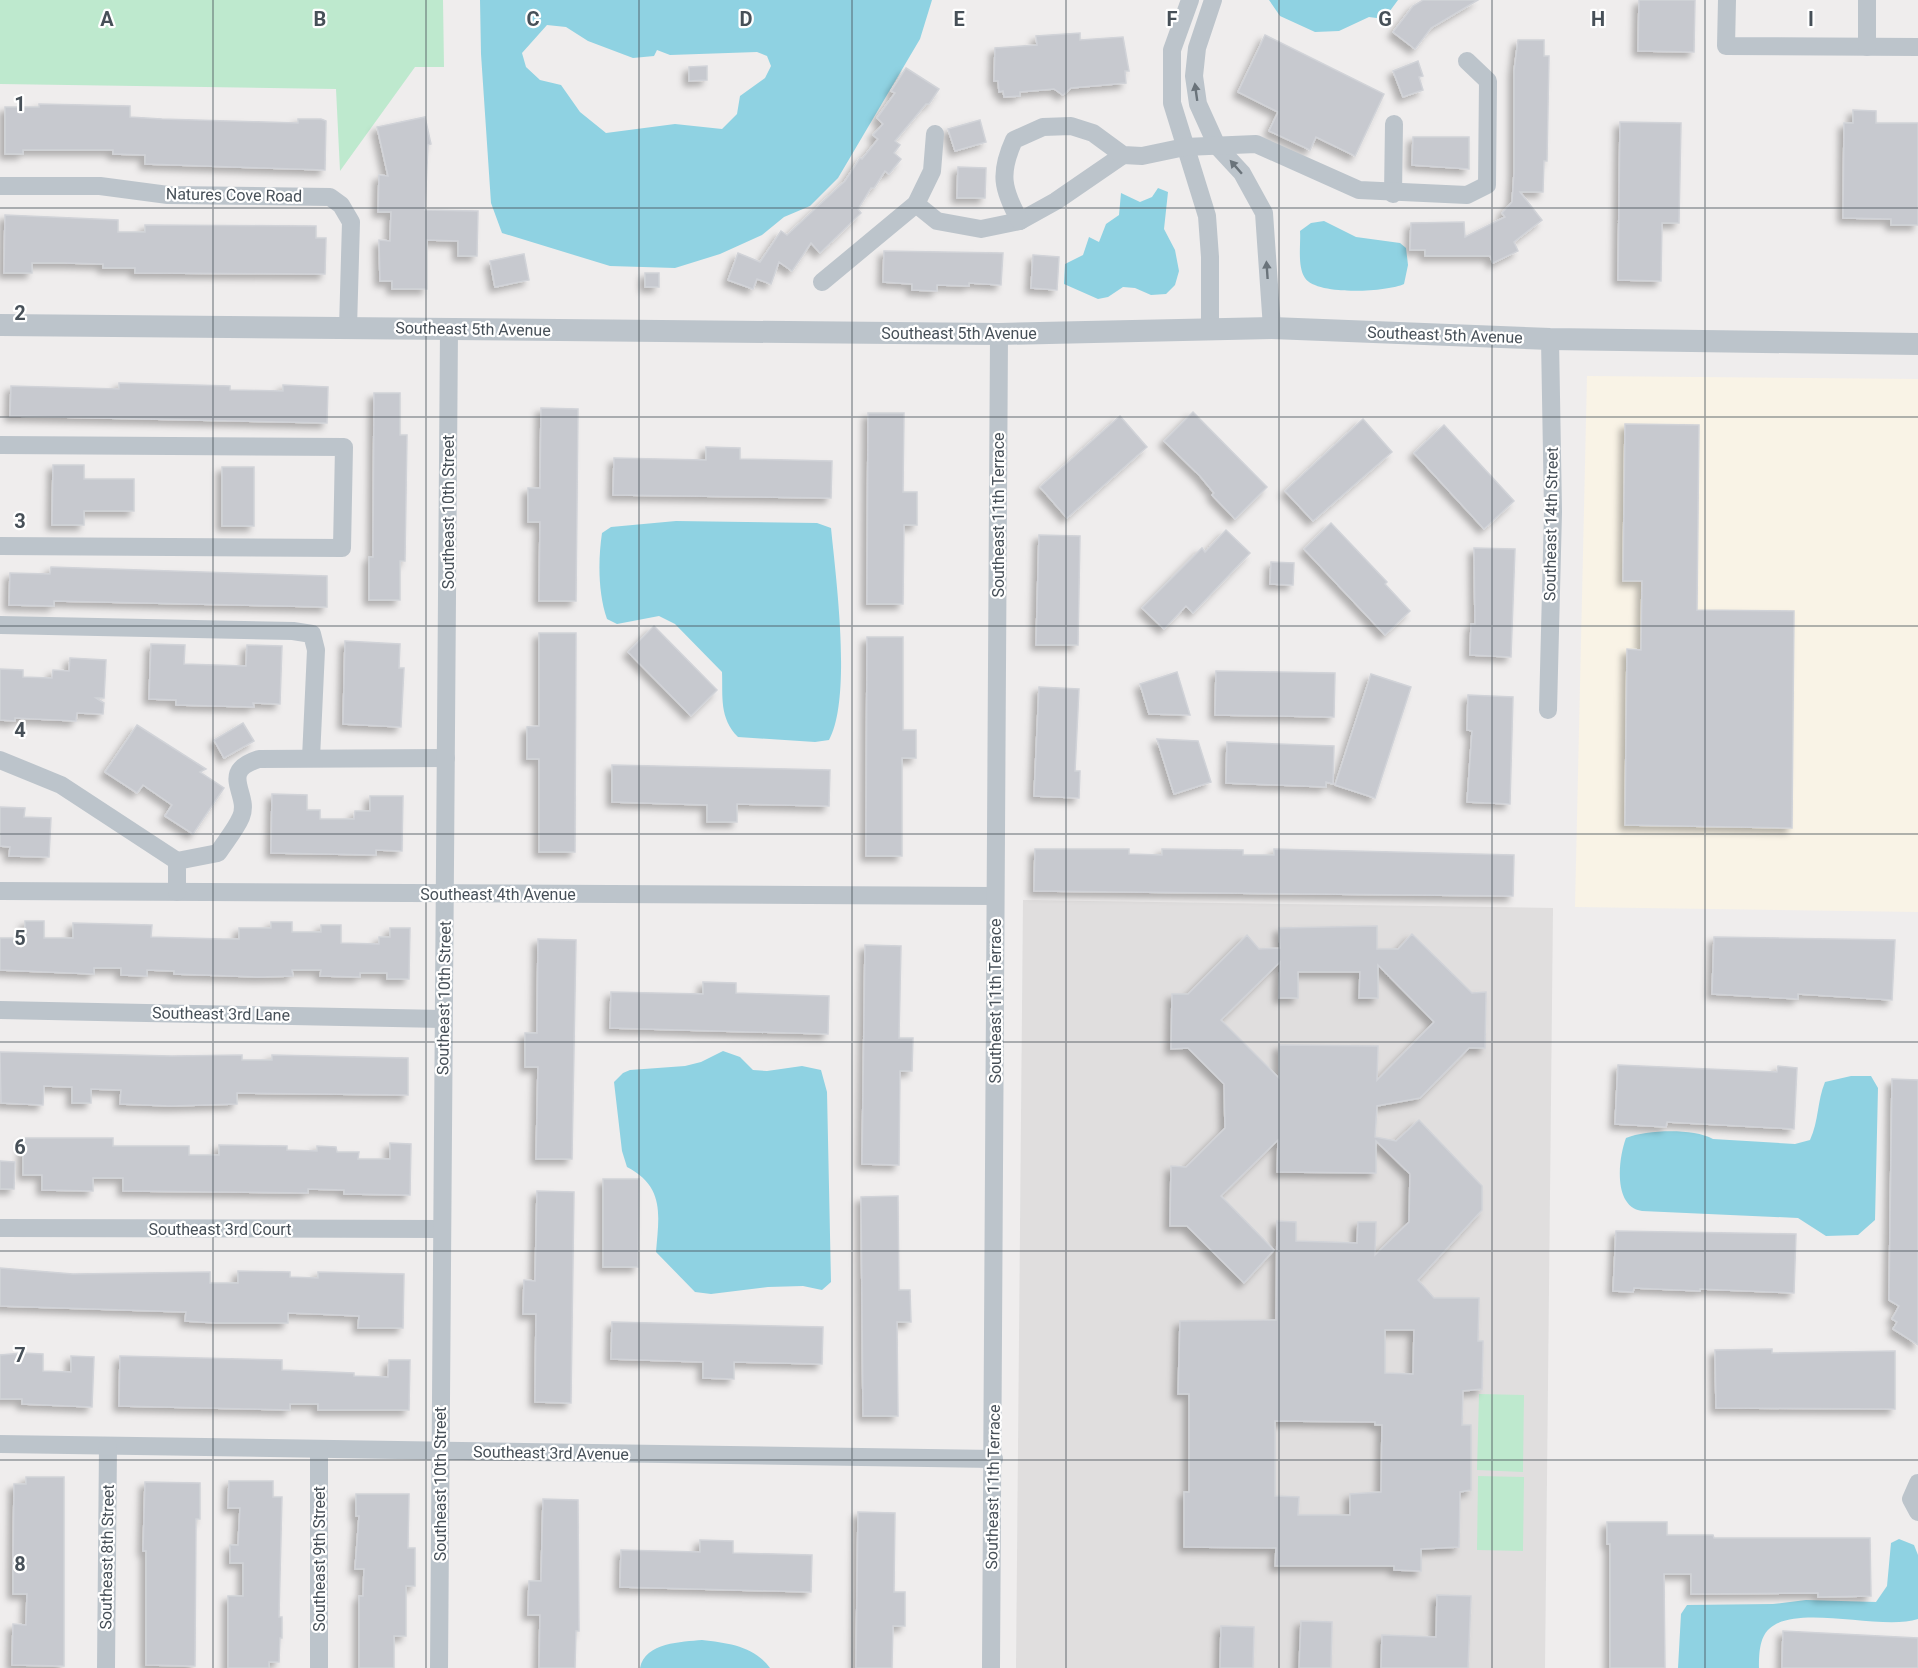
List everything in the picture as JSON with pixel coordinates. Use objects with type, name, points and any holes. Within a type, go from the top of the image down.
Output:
[{"type":"street","points":[[1190,0],[1172,50],[1172,103],[1207,216],[1210,256],[1210,329]]},
{"type":"street","points":[[1213,0],[1197,48],[1194,76],[1198,104],[1217,146],[1242,173],[1264,213],[1272,328]]},
{"type":"street","points":[[1726,0],[1726,46],[1918,47]]},
{"type":"street","points":[[1867,0],[1867,47]]},
{"type":"street","points":[[1020,221],[1006,197],[1003,164],[1014,140],[1043,127],[1071,126],[1093,133],[1123,155],[1142,156],[1185,147],[1256,144],[1359,190],[1393,194],[1467,195],[1487,185],[1488,81],[1467,61]]},
{"type":"street","points":[[1393,194],[1394,124]]},
{"type":"street","points":[[822,282],[916,204],[932,171],[935,134]]},
{"type":"street","points":[[916,204],[937,221],[981,229],[1020,221],[1056,201],[1123,155]]},
{"type":"street","name":"Natures Cove Road","points":[[0,186],[100,186],[168,195],[330,196],[341,205],[351,222],[348,328]]},
{"type":"street","name":"Southeast 5th Avenue","points":[[0,325],[999,334],[1272,328],[1550,339],[1918,344]]},
{"type":"street","name":"Southeast 10th Street","points":[[439,1668],[448,328]]},
{"type":"street","name":"Southeast 11th Terrace","points":[[991,1668],[999,334]]},
{"type":"street","name":"Southeast 14th Street","points":[[1548,710],[1553,512],[1550,339]]},
{"type":"street","points":[[0,446],[344,447],[342,548],[0,546]]},
{"type":"street","points":[[0,625],[293,631],[312,634],[316,650],[311,758]]},
{"type":"street","points":[[0,760],[61,785],[177,861],[218,853],[241,817],[243,808],[238,789],[238,773],[246,762],[259,759],[446,758]]},
{"type":"street","points":[[177,861],[177,892]]},
{"type":"street","name":"Southeast 4th Avenue","points":[[0,891],[995,896]]},
{"type":"street","name":"Southeast 3rd Lane","points":[[0,1010],[442,1019]]},
{"type":"street","name":"Southeast 3rd Court","points":[[0,1228],[441,1229]]},
{"type":"street","name":"Southeast 3rd Avenue","points":[[0,1444],[994,1459]]},
{"type":"street","name":"Southeast 8th Street","points":[[106,1668],[108,1446]]},
{"type":"street","name":"Southeast 9th Street","points":[[319,1450],[319,1668]]},
{"type":"street","points":[[1918,1483],[1911,1499],[1918,1512]]},
{"type":"shaded area","points":[[1587,376],[1918,379],[1918,912],[1575,907]]},
{"type":"shaded area","points":[[1023,900],[1553,908],[1545,1668],[1016,1668]]},
{"type":"green space","points":[[0,0],[443,0],[444,67],[415,67],[340,171],[336,89],[0,84]]},
{"type":"green space","points":[[1479,1394],[1524,1395],[1523,1472],[1477,1470]]},
{"type":"green space","points":[[1478,1476],[1524,1477],[1523,1551],[1477,1550]]},
{"type":"water","points":[[480,0],[932,0],[920,39],[838,178],[810,206],[784,217],[762,235],[720,254],[675,268],[610,266],[502,233],[491,203],[481,54]],"holes":[[[547,25],[566,27],[588,41],[633,58],[654,56],[657,50],[670,55],[757,52],[767,56],[771,66],[765,78],[740,96],[737,114],[722,129],[675,124],[606,133],[580,112],[561,85],[540,80],[526,67],[522,53]]]},
{"type":"water","points":[[1269,0],[1398,0],[1384,19],[1369,17],[1339,31],[1315,32],[1280,16]]},
{"type":"water","points":[[1158,188],[1168,192],[1164,229],[1175,250],[1179,271],[1175,285],[1166,294],[1151,295],[1135,288],[1123,287],[1108,297],[1098,299],[1064,284],[1065,264],[1083,255],[1089,237],[1099,242],[1106,224],[1119,215],[1121,193],[1140,202],[1152,197]]},
{"type":"water","points":[[1324,221],[1356,237],[1400,243],[1406,248],[1408,265],[1404,284],[1383,289],[1353,291],[1323,288],[1312,284],[1305,278],[1301,267],[1300,231],[1311,223]]},
{"type":"water","points":[[676,521],[817,523],[831,528],[839,606],[841,668],[836,721],[829,740],[815,742],[738,737],[725,714],[722,698],[722,672],[675,624],[659,616],[617,624],[607,619],[600,576],[602,533],[611,527]]},
{"type":"water","points":[[723,1051],[740,1057],[753,1070],[767,1071],[802,1066],[821,1070],[827,1092],[831,1282],[822,1290],[803,1286],[768,1287],[711,1294],[695,1292],[656,1252],[657,1203],[648,1184],[627,1167],[622,1151],[614,1082],[630,1070],[685,1066],[701,1062]]},
{"type":"water","points":[[1851,1076],[1871,1076],[1878,1088],[1875,1220],[1858,1235],[1826,1236],[1798,1218],[1642,1211],[1633,1208],[1626,1201],[1622,1192],[1620,1169],[1626,1138],[1670,1131],[1694,1133],[1713,1139],[1795,1144],[1810,1140],[1825,1082]]},
{"type":"water","points":[[1899,1539],[1914,1545],[1918,1555],[1918,1619],[1883,1622],[1798,1618],[1782,1622],[1769,1629],[1760,1647],[1759,1668],[1678,1668],[1681,1614],[1687,1605],[1773,1604],[1806,1600],[1876,1602],[1887,1586],[1891,1543]]},
{"type":"water","points":[[702,1640],[731,1644],[748,1650],[770,1668],[640,1668],[643,1659],[657,1648]]},
{"type":"building","points":[[1423,0],[1478,0],[1431,28],[1415,49],[1393,32],[1413,6]]},
{"type":"building","points":[[1639,0],[1695,0],[1694,52],[1638,51]]},
{"type":"building","points":[[1080,33],[1080,40],[1123,37],[1129,71],[1125,71],[1126,83],[1071,88],[1063,95],[1054,89],[1020,92],[1020,96],[1004,97],[1003,91],[999,92],[998,81],[994,81],[995,48],[1037,45],[1036,36]]},
{"type":"building","points":[[1265,35],[1384,94],[1355,156],[1316,137],[1310,150],[1269,131],[1278,112],[1238,92]]},
{"type":"building","points":[[1518,40],[1544,40],[1544,56],[1549,56],[1547,161],[1544,161],[1543,192],[1520,192],[1542,220],[1514,242],[1518,251],[1493,263],[1490,256],[1425,256],[1425,250],[1410,250],[1411,223],[1464,222],[1465,237],[1505,217],[1502,213],[1512,202],[1514,71]]},
{"type":"building","points":[[1418,61],[1423,76],[1419,77],[1423,90],[1403,97],[1393,71]]},
{"type":"building","points":[[707,66],[707,80],[689,81],[689,67]]},
{"type":"building","points":[[906,68],[939,89],[929,104],[926,104],[895,141],[900,145],[894,153],[901,159],[889,174],[885,171],[874,188],[871,188],[858,209],[861,213],[820,253],[811,243],[792,271],[779,262],[771,284],[757,279],[753,289],[728,280],[738,253],[760,262],[781,231],[787,235],[845,181],[860,158],[862,159],[878,139],[873,135],[883,124],[877,118],[895,93],[891,91]]},
{"type":"building","points":[[39,104],[130,106],[130,117],[162,119],[298,123],[298,119],[321,119],[326,121],[325,170],[145,164],[145,155],[113,154],[113,150],[23,150],[23,154],[5,154],[5,107],[39,107]]},
{"type":"building","points":[[1853,110],[1876,111],[1876,123],[1918,123],[1918,225],[1891,225],[1891,219],[1843,218],[1844,123],[1853,123]]},
{"type":"building","points":[[425,117],[431,144],[428,145],[425,210],[478,211],[477,256],[458,256],[458,241],[427,240],[427,289],[392,289],[392,281],[380,281],[379,240],[390,241],[391,212],[378,212],[379,175],[388,176],[377,127]]},
{"type":"building","points":[[980,120],[986,142],[955,151],[948,129]]},
{"type":"building","points":[[1620,122],[1681,123],[1679,223],[1662,223],[1661,281],[1618,280]]},
{"type":"building","points":[[1413,137],[1469,137],[1469,169],[1412,165]]},
{"type":"building","points":[[958,167],[986,168],[985,198],[957,198]]},
{"type":"building","points":[[5,215],[118,220],[118,232],[145,232],[145,225],[316,226],[316,238],[326,238],[325,274],[135,273],[135,268],[103,268],[103,264],[64,263],[32,263],[32,273],[4,273]]},
{"type":"building","points":[[884,251],[1003,253],[1001,285],[969,283],[969,286],[937,285],[937,291],[912,290],[912,284],[883,282]]},
{"type":"building","points":[[524,254],[529,280],[495,287],[490,261]]},
{"type":"building","points":[[1033,255],[1059,257],[1057,290],[1031,288]]},
{"type":"building","points":[[645,273],[659,273],[659,287],[645,287]]},
{"type":"building","points":[[119,383],[230,386],[230,390],[283,391],[283,385],[328,387],[327,423],[10,416],[11,386],[119,389]]},
{"type":"building","points":[[374,393],[400,393],[400,435],[407,435],[405,561],[400,561],[400,600],[369,600],[369,557],[373,557]]},
{"type":"building","points":[[541,408],[578,409],[576,601],[539,601],[540,522],[528,522],[528,488],[540,488]]},
{"type":"building","points":[[1193,412],[1267,487],[1235,519],[1212,495],[1214,493],[1200,476],[1164,441]]},
{"type":"building","points":[[868,413],[904,413],[903,492],[917,492],[917,525],[904,525],[903,604],[867,604]]},
{"type":"building","points":[[1120,416],[1147,447],[1067,518],[1040,487]]},
{"type":"building","points":[[1363,419],[1392,452],[1313,521],[1285,491]]},
{"type":"building","points":[[1625,424],[1699,425],[1697,610],[1794,611],[1792,828],[1625,825],[1627,649],[1641,650],[1642,581],[1623,581]]},
{"type":"building","points":[[1444,425],[1514,501],[1484,529],[1414,453]]},
{"type":"building","points":[[706,447],[740,448],[740,459],[832,461],[831,498],[613,495],[614,458],[706,460]]},
{"type":"building","points":[[53,465],[84,465],[84,479],[134,479],[134,511],[84,511],[84,525],[52,525]]},
{"type":"building","points":[[222,467],[254,467],[254,526],[222,526]]},
{"type":"building","points":[[1331,523],[1387,582],[1385,584],[1410,611],[1385,635],[1304,549]]},
{"type":"building","points":[[1226,530],[1250,553],[1193,613],[1186,606],[1164,629],[1142,608],[1202,548],[1205,552]]},
{"type":"building","points":[[1039,535],[1080,536],[1078,645],[1036,645]]},
{"type":"building","points":[[1474,548],[1515,549],[1511,657],[1470,655],[1471,624],[1475,624]]},
{"type":"building","points":[[1271,562],[1294,563],[1293,585],[1270,584]]},
{"type":"building","points":[[51,567],[327,576],[327,607],[54,601],[54,606],[9,605],[10,573],[50,574]]},
{"type":"building","points":[[654,626],[717,690],[691,716],[628,652]]},
{"type":"building","points":[[539,633],[576,633],[575,852],[539,852],[539,759],[527,759],[527,727],[539,726]]},
{"type":"building","points":[[867,637],[903,637],[903,730],[916,730],[916,758],[902,758],[902,856],[866,856]]},
{"type":"building","points":[[345,641],[400,644],[399,668],[404,668],[401,727],[343,724]]},
{"type":"building","points":[[151,644],[185,645],[184,664],[246,666],[247,645],[282,646],[280,704],[253,703],[254,707],[176,705],[176,700],[149,699]]},
{"type":"building","points":[[70,658],[106,660],[104,698],[96,698],[104,703],[103,714],[77,713],[76,721],[15,718],[15,721],[0,720],[0,669],[23,670],[23,677],[52,678],[53,670],[69,671]]},
{"type":"building","points":[[1216,671],[1335,673],[1334,717],[1215,715]]},
{"type":"building","points":[[1177,672],[1190,715],[1149,714],[1140,684]]},
{"type":"building","points":[[1371,674],[1411,687],[1375,798],[1335,785]]},
{"type":"building","points":[[1039,687],[1079,689],[1075,771],[1080,771],[1079,798],[1034,796]]},
{"type":"building","points":[[1468,695],[1513,697],[1510,804],[1467,802],[1472,731],[1467,730]]},
{"type":"building","points":[[243,723],[254,741],[224,758],[214,740]]},
{"type":"building","points":[[137,725],[206,769],[200,772],[224,788],[193,834],[165,816],[172,805],[143,785],[137,793],[105,772]]},
{"type":"building","points":[[1157,739],[1198,741],[1211,782],[1174,794]]},
{"type":"building","points":[[1227,742],[1334,746],[1333,784],[1326,782],[1326,787],[1226,783]]},
{"type":"building","points":[[612,765],[830,770],[829,806],[737,804],[737,822],[707,822],[707,805],[612,802]]},
{"type":"building","points":[[272,794],[307,795],[307,810],[320,810],[320,819],[354,819],[355,811],[370,811],[370,796],[403,796],[402,851],[376,850],[376,855],[271,853]]},
{"type":"building","points":[[0,807],[25,808],[24,817],[51,818],[49,857],[9,856],[10,847],[0,846]]},
{"type":"building","points":[[1035,849],[1129,849],[1129,854],[1162,855],[1162,849],[1243,850],[1243,855],[1274,855],[1274,849],[1514,855],[1513,896],[1034,891]]},
{"type":"building","points":[[25,921],[44,921],[44,938],[73,938],[73,923],[152,925],[151,937],[239,939],[239,928],[271,928],[271,922],[292,922],[292,932],[321,932],[321,925],[341,925],[341,943],[379,944],[379,937],[390,937],[390,928],[410,928],[409,979],[387,979],[387,973],[360,973],[360,977],[320,976],[321,970],[292,970],[293,976],[259,977],[174,974],[174,971],[147,970],[147,976],[121,975],[121,968],[94,968],[94,974],[0,970],[0,938],[25,938]]},
{"type":"building","points":[[1377,926],[1377,949],[1398,949],[1412,934],[1472,993],[1486,992],[1485,1048],[1469,1048],[1420,1098],[1377,1106],[1375,1137],[1396,1141],[1419,1120],[1482,1186],[1482,1210],[1418,1280],[1434,1298],[1479,1298],[1478,1341],[1483,1341],[1482,1389],[1463,1391],[1462,1425],[1471,1425],[1471,1490],[1460,1492],[1459,1547],[1421,1549],[1421,1571],[1394,1570],[1394,1566],[1275,1566],[1276,1548],[1184,1547],[1184,1492],[1189,1492],[1189,1394],[1178,1394],[1180,1321],[1276,1320],[1277,1221],[1296,1222],[1296,1241],[1357,1243],[1358,1222],[1376,1222],[1375,1255],[1409,1222],[1410,1174],[1376,1141],[1376,1173],[1277,1172],[1278,1140],[1221,1196],[1274,1250],[1244,1283],[1187,1226],[1170,1226],[1171,1166],[1186,1167],[1225,1128],[1224,1084],[1188,1048],[1171,1049],[1172,994],[1188,994],[1247,935],[1259,949],[1280,948],[1279,928]],"holes":[[[1280,962],[1279,998],[1298,998],[1298,972],[1360,972],[1359,998],[1378,998],[1378,965],[1434,1022],[1377,1080],[1378,1046],[1279,1045],[1279,1078],[1221,1020]],[[1385,1330],[1414,1330],[1413,1374],[1385,1373]],[[1275,1421],[1375,1422],[1375,1425],[1382,1425],[1381,1492],[1350,1494],[1350,1515],[1298,1515],[1299,1497],[1275,1496]]]},
{"type":"building","points":[[1714,937],[1895,940],[1892,1000],[1798,994],[1798,999],[1712,994]]},
{"type":"building","points":[[538,939],[576,940],[572,1159],[536,1159],[538,1067],[525,1067],[525,1033],[537,1033]]},
{"type":"building","points":[[865,945],[901,946],[899,1038],[913,1038],[912,1071],[900,1071],[899,1165],[862,1164]]},
{"type":"building","points":[[703,982],[736,983],[736,993],[829,996],[828,1034],[610,1028],[611,992],[703,994]]},
{"type":"building","points":[[0,1052],[172,1056],[242,1055],[242,1060],[272,1060],[272,1055],[408,1058],[408,1095],[237,1093],[237,1104],[171,1106],[120,1104],[121,1090],[91,1089],[91,1103],[72,1103],[72,1087],[44,1086],[43,1105],[1,1103]]},
{"type":"building","points":[[1618,1065],[1777,1072],[1778,1066],[1797,1068],[1794,1129],[1667,1122],[1666,1127],[1615,1124]]},
{"type":"building","points":[[1892,1079],[1918,1080],[1918,1345],[1893,1329],[1897,1322],[1892,1319],[1899,1306],[1889,1300]]},
{"type":"building","points":[[23,1138],[113,1138],[113,1146],[189,1146],[189,1155],[219,1155],[219,1145],[287,1146],[287,1150],[317,1151],[317,1146],[336,1147],[337,1152],[359,1152],[358,1159],[390,1159],[390,1143],[411,1144],[410,1195],[344,1194],[344,1190],[308,1189],[308,1193],[123,1191],[123,1178],[93,1178],[93,1191],[42,1190],[42,1175],[23,1175]]},
{"type":"building","points":[[0,1161],[15,1162],[14,1189],[0,1189]]},
{"type":"building","points":[[603,1179],[639,1179],[638,1267],[603,1267]]},
{"type":"building","points":[[537,1191],[574,1192],[571,1403],[535,1402],[536,1314],[523,1314],[524,1280],[535,1281]]},
{"type":"building","points":[[898,1196],[899,1290],[910,1290],[911,1322],[897,1322],[898,1416],[863,1416],[861,1197]]},
{"type":"building","points":[[1616,1231],[1796,1234],[1794,1293],[1634,1288],[1633,1292],[1613,1291]]},
{"type":"building","points":[[0,1268],[73,1274],[210,1272],[210,1283],[238,1283],[238,1271],[290,1272],[290,1277],[318,1278],[318,1272],[404,1274],[403,1328],[358,1328],[359,1316],[288,1313],[288,1323],[217,1323],[185,1321],[186,1312],[0,1306]]},
{"type":"building","points":[[612,1322],[823,1327],[822,1364],[734,1362],[734,1379],[703,1378],[703,1362],[611,1359]]},
{"type":"building","points":[[1772,1349],[1772,1353],[1895,1351],[1895,1409],[1716,1408],[1715,1350]]},
{"type":"building","points":[[43,1354],[43,1371],[71,1372],[71,1356],[94,1357],[92,1407],[22,1404],[22,1399],[0,1399],[0,1355]]},
{"type":"building","points":[[120,1356],[282,1360],[282,1370],[388,1377],[389,1360],[410,1360],[409,1410],[318,1410],[318,1404],[290,1404],[290,1410],[119,1406]]},
{"type":"building","points":[[26,1477],[64,1477],[64,1666],[12,1665],[13,1624],[26,1625],[27,1594],[13,1594],[14,1484],[26,1484]]},
{"type":"building","points":[[229,1481],[273,1481],[273,1497],[282,1497],[279,1617],[282,1617],[282,1638],[280,1638],[279,1662],[269,1662],[269,1668],[228,1668],[228,1596],[243,1596],[243,1563],[230,1563],[230,1545],[238,1545],[240,1508],[228,1508]]},
{"type":"building","points":[[145,1482],[200,1483],[200,1519],[196,1519],[195,1666],[146,1665],[146,1551],[143,1551]]},
{"type":"building","points":[[356,1494],[409,1494],[408,1548],[415,1548],[415,1586],[406,1586],[406,1636],[394,1636],[394,1668],[359,1668],[359,1596],[363,1596],[364,1569],[355,1569],[359,1516],[356,1516]]},
{"type":"building","points":[[543,1499],[578,1500],[579,1631],[576,1631],[575,1668],[539,1668],[540,1615],[528,1615],[529,1581],[541,1581]]},
{"type":"building","points":[[858,1512],[895,1513],[894,1592],[905,1592],[905,1626],[893,1626],[892,1668],[856,1668]]},
{"type":"building","points":[[1607,1522],[1667,1522],[1667,1535],[1713,1535],[1714,1538],[1870,1538],[1871,1596],[1818,1597],[1818,1593],[1691,1594],[1691,1574],[1664,1574],[1665,1668],[1610,1668],[1610,1544],[1607,1544]]},
{"type":"building","points":[[700,1540],[733,1541],[733,1553],[812,1555],[811,1592],[620,1587],[621,1550],[700,1552]]},
{"type":"building","points":[[1437,1595],[1471,1596],[1468,1668],[1381,1668],[1382,1635],[1436,1637]]},
{"type":"building","points":[[1301,1621],[1332,1622],[1331,1668],[1299,1668]]},
{"type":"building","points":[[1221,1626],[1254,1627],[1253,1668],[1220,1668]]},
{"type":"building","points":[[1783,1631],[1918,1638],[1918,1668],[1782,1668]]}]
